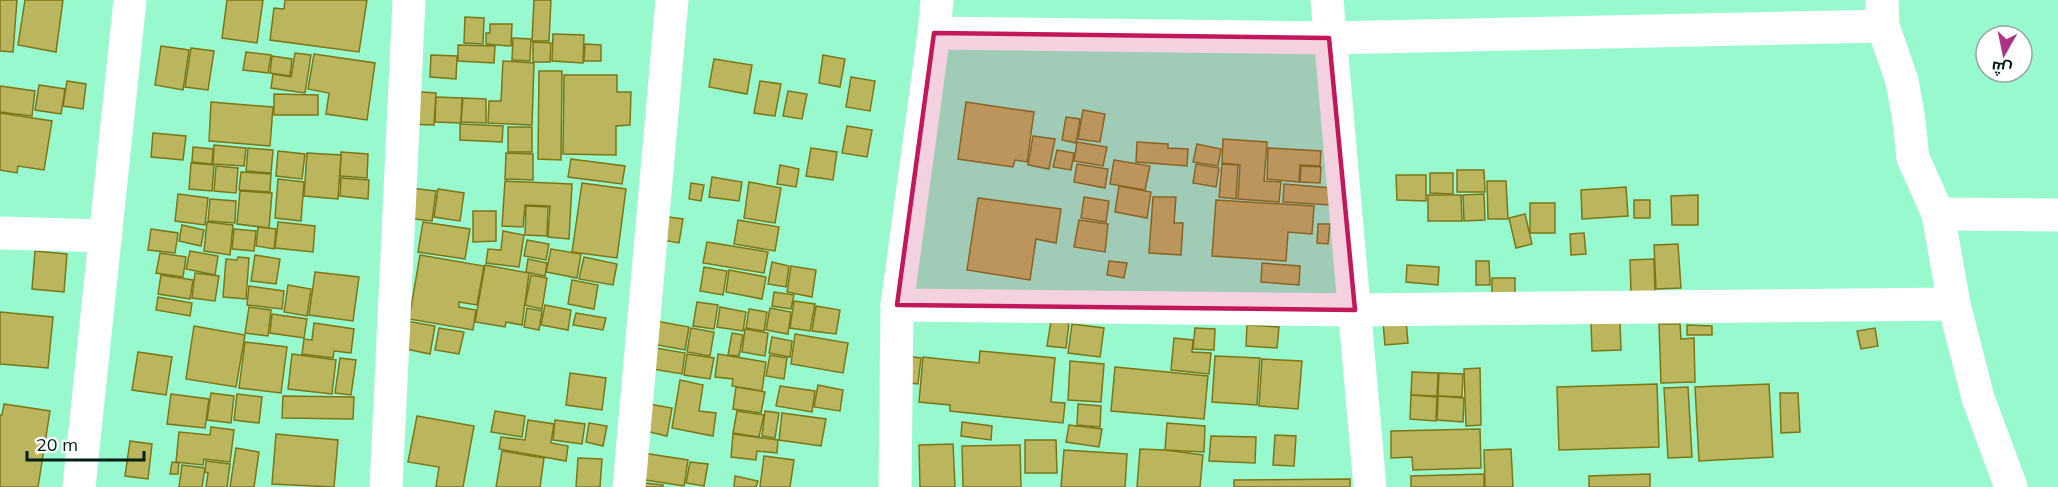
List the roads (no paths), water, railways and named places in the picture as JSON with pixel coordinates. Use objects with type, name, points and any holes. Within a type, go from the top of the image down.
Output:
[{"type":"street","points":[[79,487],[130,0]]},
{"type":"street","points":[[386,487],[409,0]]},
{"type":"street","points":[[629,487],[672,0]]},
{"type":"street","points":[[895,487],[897,305],[937,0]]},
{"type":"street","points":[[1327,0],[1370,487]]},
{"type":"street","points":[[934,33],[1329,38],[1882,13],[1902,81],[1913,158],[1938,214],[1954,304],[1978,398],[2011,487]]},
{"type":"street","points":[[1938,214],[2058,214]]},
{"type":"street","points":[[0,233],[106,236]]},
{"type":"street","points":[[897,305],[1355,310],[1954,304]]}]
